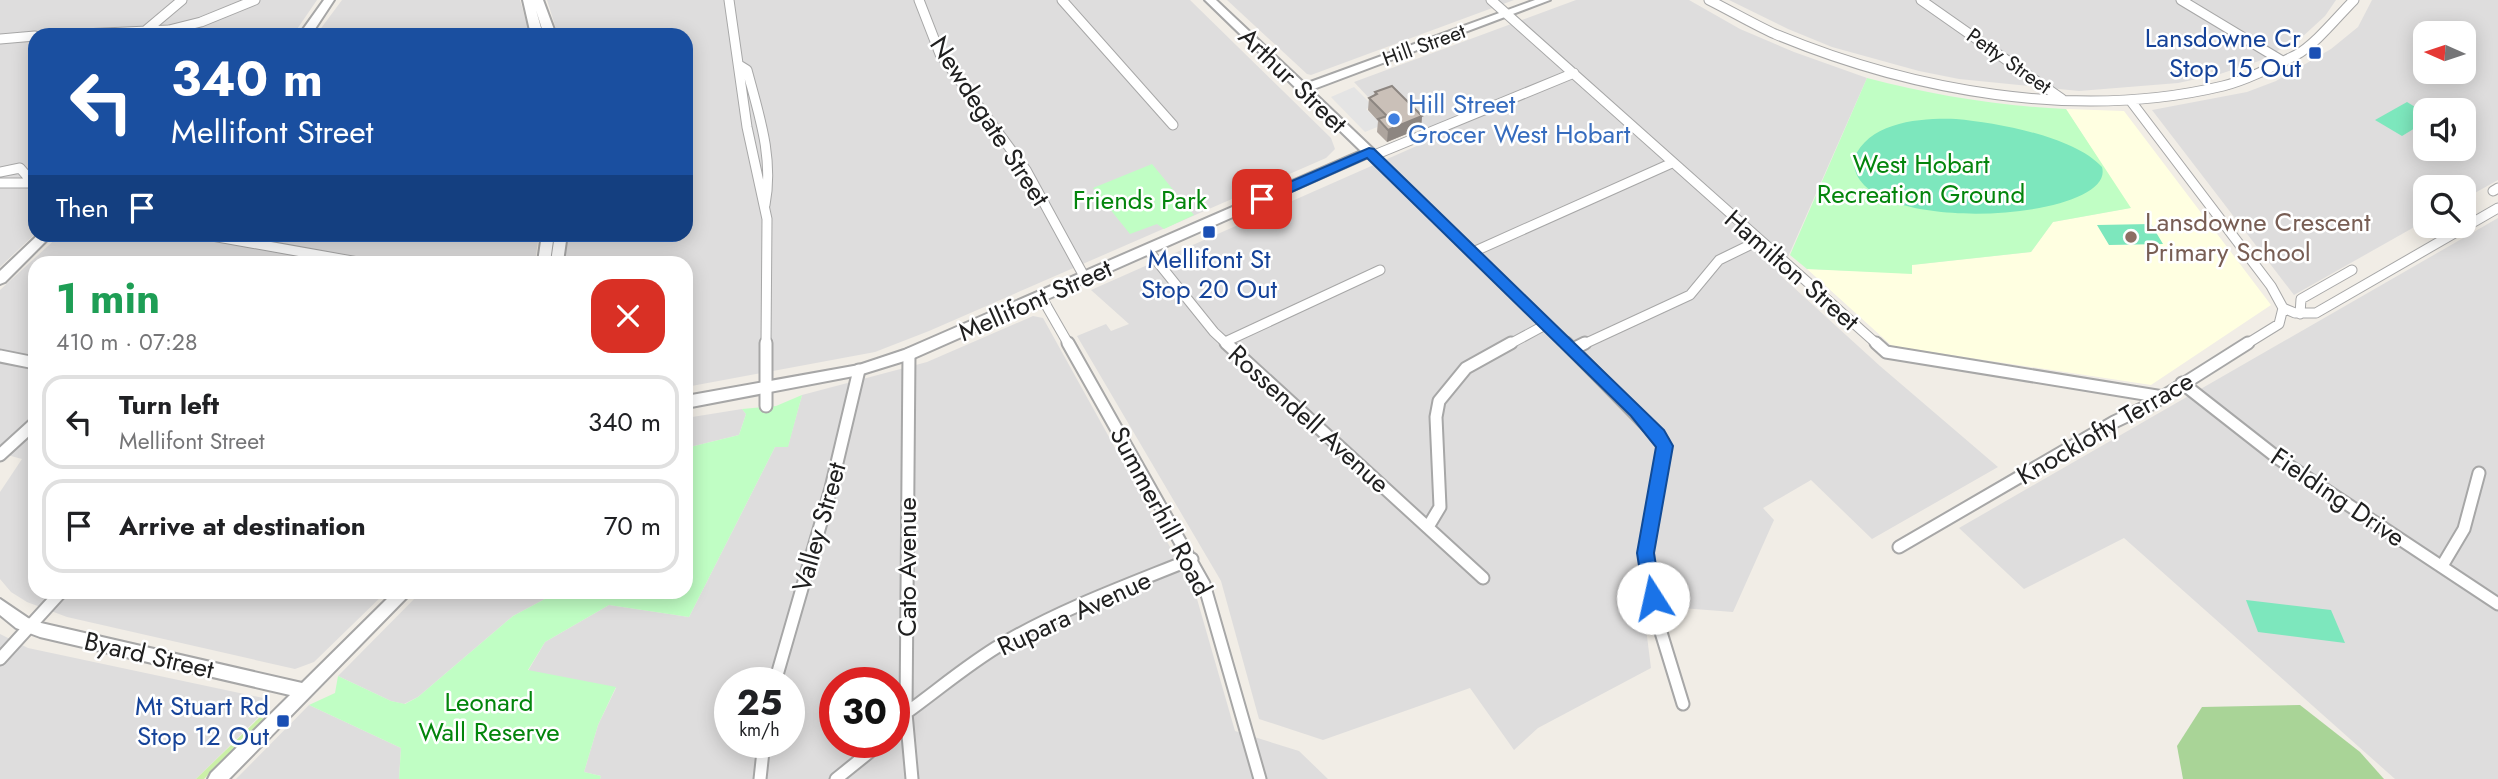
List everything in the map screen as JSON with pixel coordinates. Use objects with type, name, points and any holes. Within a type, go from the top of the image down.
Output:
[{"type":"street","points":[[149,28],[182,0]]},
{"type":"street","points":[[175,28],[191,26],[255,0]]},
{"type":"street","points":[[310,28],[329,0]]},
{"type":"street","points":[[528,0],[535,28]]},
{"type":"street","points":[[538,0],[548,28]]},
{"type":"street","points":[[730,0],[747,127],[765,206],[766,406]]},
{"type":"street","name":"Newdegate Street","points":[[919,0],[940,54],[1026,170],[1085,278]]},
{"type":"street","points":[[1062,0],[1173,125]]},
{"type":"street","name":"Arthur Street","points":[[1210,0],[1474,252],[1658,434],[1665,446],[1646,553],[1660,629],[1683,704]]},
{"type":"street","name":"Hamilton Street","points":[[1491,0],[1758,241],[1886,352],[2163,397]]},
{"type":"street","name":"Hill Street","points":[[1303,89],[1545,0]]},
{"type":"street","points":[[1709,0],[1773,33],[1878,71],[1986,93],[2062,99],[2130,100],[2224,85],[2284,62],[2305,50],[2332,28],[2354,0]]},
{"type":"street","name":"Petty Street","points":[[1921,0],[2062,99]]},
{"type":"street","points":[[2181,0],[2284,62]]},
{"type":"street","points":[[0,41],[28,37]]},
{"type":"street","points":[[1371,154],[1574,73]]},
{"type":"street","points":[[2130,100],[2271,286],[2283,308],[2300,314],[2316,313],[2498,208]]},
{"type":"street","name":"Mellifont Street","points":[[693,401],[859,370],[909,354],[1371,154]]},
{"type":"street","points":[[1474,252],[1672,163]]},
{"type":"street","points":[[0,172],[20,168],[28,177]]},
{"type":"street","points":[[0,183],[28,183]]},
{"type":"street","points":[[1573,349],[1690,295],[1699,289],[1710,267],[1758,241]]},
{"type":"street","points":[[0,279],[39,242]]},
{"type":"street","points":[[246,242],[324,256]]},
{"type":"street","name":"Rossendell Avenue","points":[[1147,250],[1225,342],[1483,578]]},
{"type":"street","points":[[1225,342],[1380,270]]},
{"type":"street","points":[[2300,314],[2301,299],[2352,270]]},
{"type":"street","name":"Summerhill Road","points":[[1042,298],[1192,559],[1208,595],[1260,779]]},
{"type":"street","name":"Knocklofty Terrace","points":[[1899,547],[2163,397],[2279,324],[2283,308]]},
{"type":"street","points":[[1428,527],[1440,507],[1436,417],[1439,401],[1466,368],[1548,324]]},
{"type":"street","name":"Cato Avenue","points":[[906,667],[909,354]]},
{"type":"street","points":[[0,356],[28,362]]},
{"type":"street","name":"Valley Street","points":[[779,667],[831,488],[859,370]]},
{"type":"street","name":"Fielding Drive","points":[[2182,383],[2279,460],[2498,604]]},
{"type":"street","points":[[0,455],[28,429]]},
{"type":"street","points":[[2442,566],[2464,529],[2479,473]]},
{"type":"street","name":"Rupara Avenue","points":[[910,710],[999,646],[1029,629],[1104,594],[1192,559]]},
{"type":"street","points":[[0,659],[54,599]]},
{"type":"street","points":[[217,779],[397,599]]},
{"type":"street","name":"Byard Street","points":[[0,606],[29,626],[304,691]]},
{"type":"street","name":"Cato Avenue","points":[[910,757],[912,779]]},
{"type":"street","points":[[760,779],[762,758]]},
{"type":"street","points":[[836,779],[862,758]]},
{"type":"shaded area","points":[[0,0],[317,0],[298,28],[28,28],[28,241],[0,267]]},
{"type":"shaded area","points":[[342,0],[520,0],[528,28],[321,28]]},
{"type":"shaded area","points":[[547,0],[1190,0],[1331,138],[1335,149],[1326,158],[875,352],[693,386],[693,256],[565,256],[567,242],[693,242],[693,28],[556,28]]},
{"type":"shaded area","points":[[1227,0],[1514,0],[1311,75]]},
{"type":"shaded area","points":[[1576,0],[1689,0],[1740,29],[1867,78],[1780,275],[1880,366],[1998,467],[1872,539],[1811,480],[1763,508],[1774,520],[1733,612],[1643,605],[1651,668],[1538,728],[1514,750],[1470,688],[1323,740],[1259,719],[1221,581],[1077,336],[1106,324],[1111,331],[1129,324],[1091,290],[1437,137],[1386,90],[1368,97],[1354,82]]},
{"type":"shaded area","points":[[1729,0],[2336,0],[2325,16],[2301,38],[2259,61],[2220,74],[2178,83],[2079,91],[1959,79],[1919,71],[1832,47]]},
{"type":"shaded area","points":[[2372,0],[2498,0],[2498,180],[2476,192],[2476,175],[2413,175],[2413,228],[2294,295],[2152,110],[2247,92],[2276,81],[2331,49],[2358,27]]},
{"type":"shaded area","points":[[1354,87],[1373,106],[1366,109],[1382,125],[1365,132],[1331,97]]},
{"type":"shaded area","name":"Lansdowne Crescent Primary School","points":[[2066,109],[2124,111],[2271,305],[2151,385],[1892,346],[1807,269],[1911,273],[1911,265],[2031,252],[2053,222],[2130,208]]},
{"type":"shaded area","points":[[2498,218],[2498,779],[2395,779],[2124,538],[2024,589],[1959,528],[2463,238],[2476,238],[2476,231]]},
{"type":"shaded area","points":[[52,242],[538,242],[536,256],[37,256]]},
{"type":"shaded area","points":[[28,264],[28,599],[379,599],[314,662],[295,669],[67,617],[27,602],[11,592],[0,579],[0,492],[22,459],[0,453],[0,290]]},
{"type":"shaded area","points":[[1033,316],[1043,318],[1195,592],[1235,731],[1299,751],[1328,779],[600,779],[601,776],[584,772],[598,725],[616,688],[528,671],[545,642],[609,605],[689,617],[775,447],[788,446],[802,395],[927,362]]},
{"type":"shaded area","points":[[742,409],[746,414],[739,435],[693,446],[693,417]]},
{"type":"shaded area","points":[[414,599],[545,599],[513,616],[418,697],[404,704],[391,701],[338,676]]},
{"type":"shaded area","points":[[0,634],[28,648],[268,699],[268,708],[196,779],[0,779]]},
{"type":"shaded area","points":[[309,705],[401,748],[399,779],[236,779]]},
{"type":"green space","name":"West Hobart Recreation Ground","points":[[1867,78],[1966,99],[2066,109],[2131,208],[2053,222],[2031,252],[1912,265],[1912,274],[1807,269],[1790,255]]},
{"type":"green space","points":[[2407,102],[2413,106],[2413,129],[2402,136],[2375,120]]},
{"type":"green space","points":[[1928,119],[1956,119],[2034,133],[2073,147],[2102,167],[2096,186],[2069,200],[2029,210],[1982,214],[1934,211],[1892,202],[1864,185],[1854,159],[1861,146],[1871,137],[1898,124]]},
{"type":"green space","name":"Friends Park","points":[[1152,164],[1194,215],[1164,229],[1157,224],[1130,234],[1093,188]]},
{"type":"green space","points":[[2151,224],[2163,244],[2109,245],[2097,225]]},
{"type":"green space","name":"Leonard Wall Reserve","points":[[802,395],[788,447],[775,447],[689,617],[609,605],[545,642],[528,670],[616,687],[598,725],[584,772],[601,776],[600,779],[399,779],[401,748],[309,705],[335,693],[338,676],[391,701],[405,704],[418,697],[513,616],[545,599],[693,599],[693,446],[739,435],[746,414],[742,409],[776,406]]},
{"type":"green space","points":[[2246,600],[2331,610],[2345,643],[2258,632]]},
{"type":"green space","points":[[2300,705],[2360,752],[2384,779],[2183,779],[2177,746],[2202,707]]},
{"type":"green space","points":[[260,717],[264,719],[204,779],[196,779]]},
{"type":"building","points":[[1392,86],[1422,116],[1388,130],[1378,119],[1387,116],[1369,98],[1377,94],[1375,92]]},
{"type":"place","name":"Lansdowne Cr Stop 15 Out","points":[[2315,53]]},
{"type":"place","name":"Hill Street Grocer West Hobart","points":[[1394,119]]},
{"type":"place","name":"Mellifont St Stop 20 Out","points":[[1209,232]]},
{"type":"place","name":"Lansdowne Crescent Primary School","points":[[2131,237]]},
{"type":"place","name":"Mt Stuart Rd Stop 12 Out","points":[[283,721]]},
{"type":"route","points":[[1262,199],[1369,152],[1658,434],[1665,446],[1646,553],[1653,598]]}]
